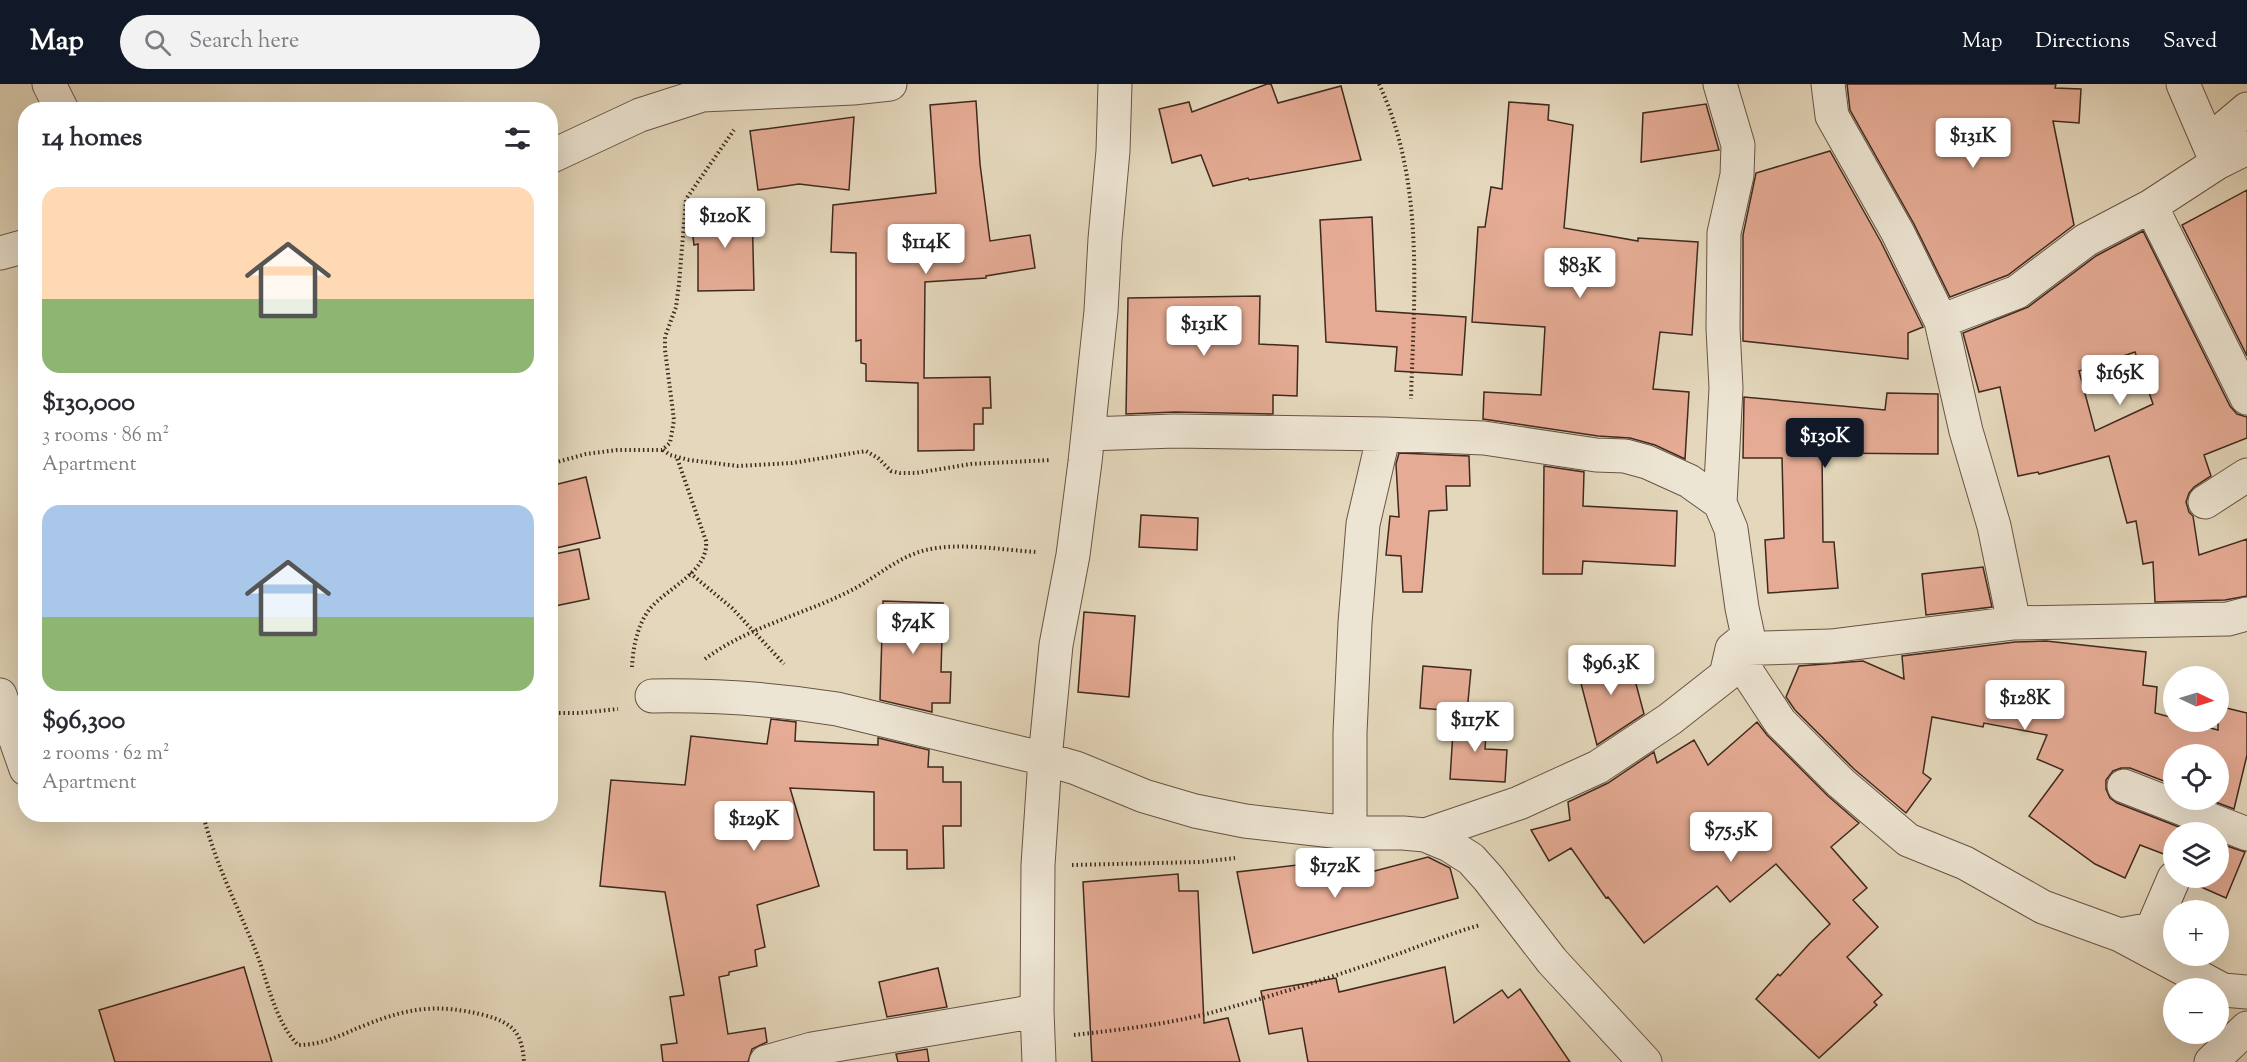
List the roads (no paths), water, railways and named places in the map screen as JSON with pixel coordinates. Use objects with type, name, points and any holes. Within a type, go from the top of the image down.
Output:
[{"type":"street","points":[[49,84],[58,102]]},
{"type":"street","points":[[558,153],[640,115],[702,95],[759,94],[890,84]]},
{"type":"street","points":[[766,1062],[812,1049],[1038,1038],[1038,865],[1045,759],[1056,645],[1073,555],[1087,448],[1101,311],[1113,151],[1115,84]]},
{"type":"street","points":[[1425,835],[1519,803],[1598,767],[1670,719],[1726,675],[1732,649],[1748,636],[1731,529],[1720,503],[1726,388],[1724,233],[1737,175],[1738,145],[1720,84]]},
{"type":"street","points":[[1828,84],[1832,116],[1898,233],[1941,321],[1966,431],[1994,526],[2014,623]]},
{"type":"street","points":[[2183,84],[2213,152]]},
{"type":"street","points":[[1941,321],[2017,292],[2086,240],[2151,206],[2213,152],[2247,109]]},
{"type":"street","points":[[2213,152],[2247,148]]},
{"type":"street","points":[[2151,206],[2247,398]]},
{"type":"street","points":[[0,253],[18,248]]},
{"type":"street","points":[[1087,448],[1126,434],[1175,431],[1398,434],[1484,438],[1596,455],[1625,456],[1647,462],[1689,481],[1720,503]]},
{"type":"street","points":[[1350,833],[1350,733],[1363,524],[1398,434]]},
{"type":"street","points":[[2205,502],[2247,475]]},
{"type":"street","points":[[1732,649],[1831,646],[2014,623],[2241,624]]},
{"type":"street","points":[[1732,649],[1780,722],[1841,783],[1908,840],[1965,862],[2043,907],[2120,935],[2223,990],[2247,992]]},
{"type":"street","points":[[641,686],[708,696],[837,709],[1045,759],[1076,768],[1144,796],[1195,811],[1245,821],[1350,833],[1425,835],[1449,845],[1471,859],[1552,961],[1645,1062]]},
{"type":"street","points":[[0,695],[18,746]]},
{"type":"street","points":[[2124,786],[2191,822]]},
{"type":"street","points":[[2229,831],[2247,834]]},
{"type":"street","points":[[2120,935],[2152,929],[2170,888]]},
{"type":"street","points":[[2211,1062],[2247,1028]]}]
